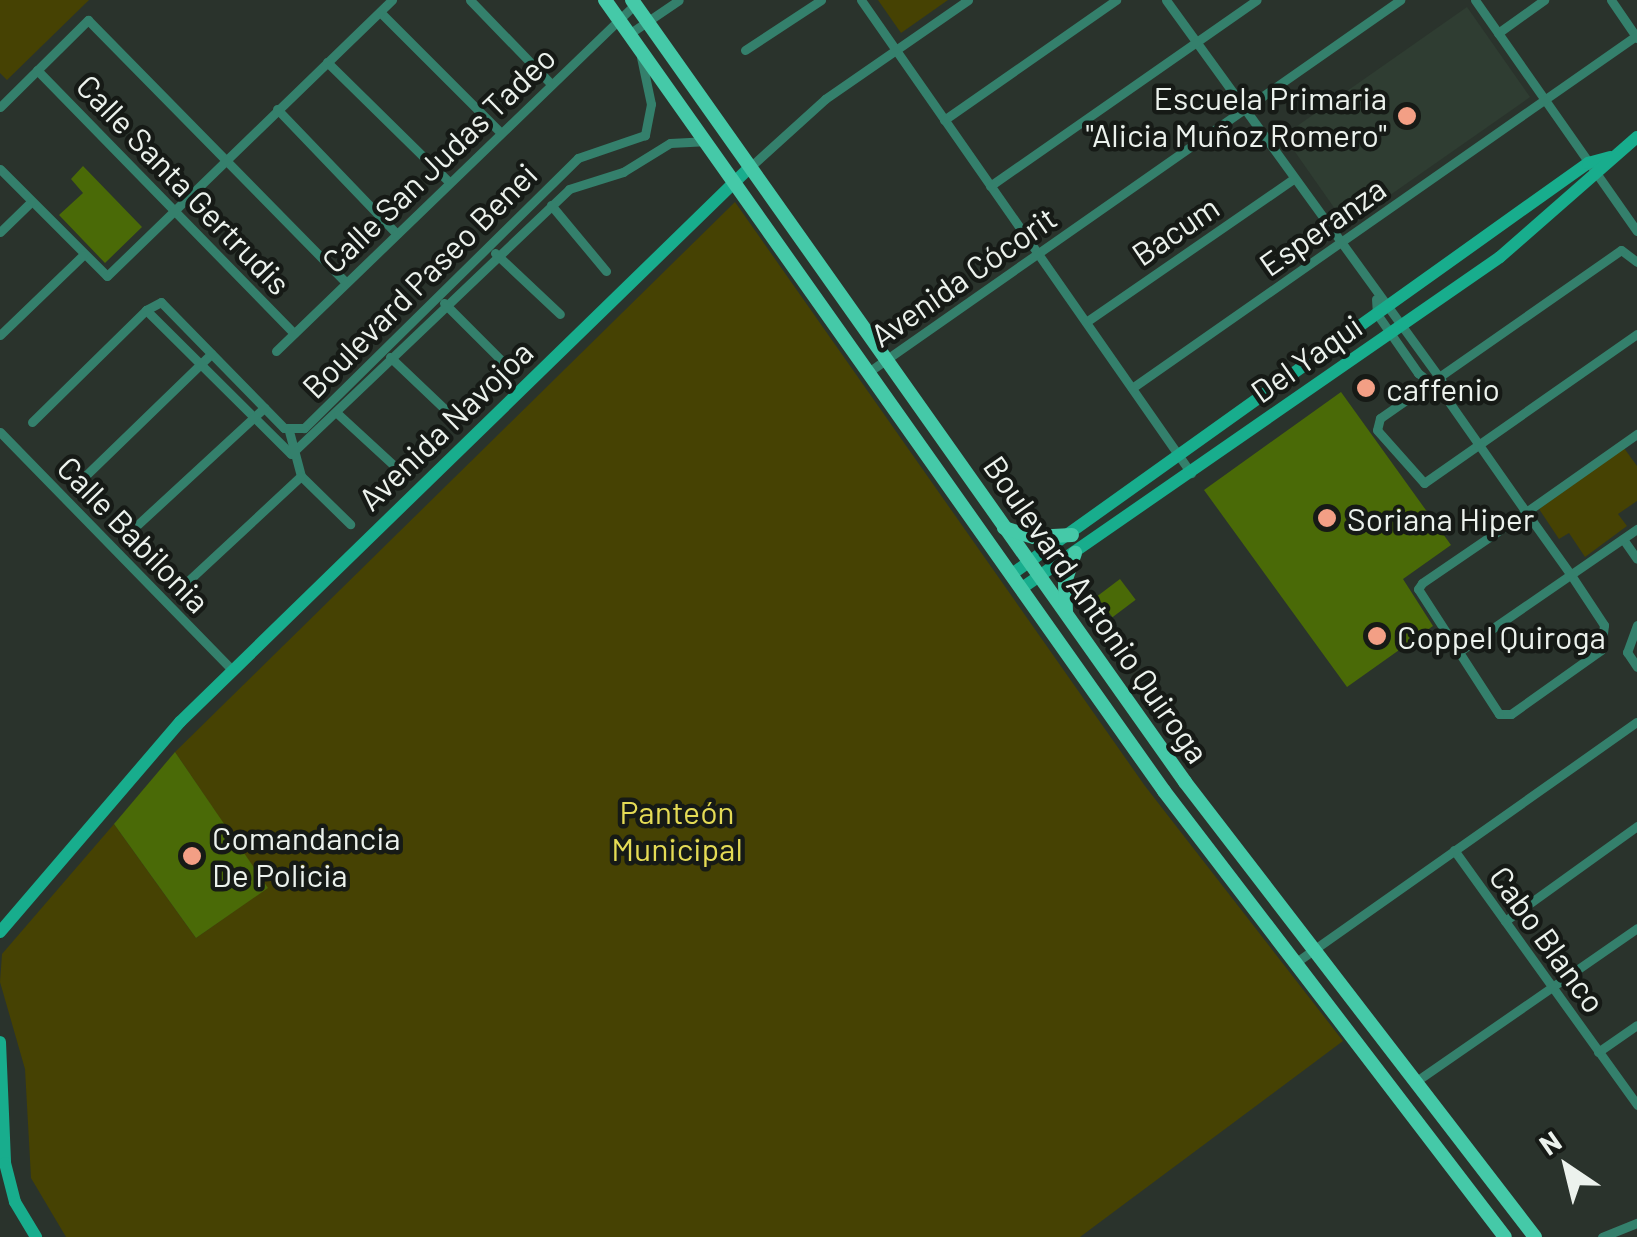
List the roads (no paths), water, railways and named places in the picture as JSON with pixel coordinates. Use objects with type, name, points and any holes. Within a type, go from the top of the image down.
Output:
[{"type":"main road","name":"Boulevard Antonio Quiroga","points":[[605,0],[1022,588],[1296,963],[1505,1237]]},
{"type":"main road","name":"Boulevard Antonio Quiroga","points":[[634,2],[1068,618],[1535,1237]]},
{"type":"main road","name":"Del Yaqui","points":[[1022,588],[1403,324],[1597,176],[1610,157],[1637,137]]},
{"type":"main road","name":"Del Yaqui","points":[[1012,574],[1072,535],[1377,314],[1383,302],[1588,163],[1610,157]]},
{"type":"main road","name":"Avenida Navojoa","points":[[0,932],[232,670],[748,168]]},
{"type":"main road","points":[[1004,528],[1034,537],[1072,535]]},
{"type":"main road","points":[[1068,618],[1063,597],[1075,552]]},
{"type":"main road","points":[[1,1047],[6,1163],[14,1202],[36,1237]]},
{"type":"street","points":[[0,169],[108,276],[392,0]]},
{"type":"street","points":[[470,0],[551,84]]},
{"type":"street","points":[[629,34],[679,0]]},
{"type":"street","points":[[745,50],[821,0]]},
{"type":"street","points":[[861,0],[1192,472]]},
{"type":"street","name":"Avenida Navojoa","points":[[748,168],[896,51],[968,0]]},
{"type":"street","points":[[944,120],[1116,0]]},
{"type":"street","points":[[1166,0],[1338,246],[1442,377],[1442,392]]},
{"type":"street","points":[[990,186],[1257,0]]},
{"type":"street","name":"Avenida Cócorit","points":[[867,373],[1400,0]]},
{"type":"street","points":[[1475,0],[1637,231]]},
{"type":"street","points":[[1498,33],[1544,0]]},
{"type":"street","points":[[1611,0],[1636,36]]},
{"type":"street","name":"Calle San Judas Tadeo","points":[[276,351],[634,2]]},
{"type":"street","points":[[380,12],[501,132]]},
{"type":"street","points":[[0,107],[86,20],[346,283]]},
{"type":"street","name":"Esperanza","points":[[1132,388],[1636,36]]},
{"type":"street","points":[[639,49],[650,90],[648,130],[659,148]]},
{"type":"street","points":[[327,62],[449,182]]},
{"type":"street","name":"Calle Santa Gertrudis","points":[[37,70],[294,333]]},
{"type":"street","points":[[277,110],[396,234]]},
{"type":"street","name":"Boulevard Paseo Benei","points":[[146,310],[160,302],[289,431],[328,405],[586,153],[635,142],[648,130]]},
{"type":"street","name":"Boulevard Paseo Benei","points":[[291,454],[340,415],[574,185],[613,177],[659,148],[704,141]]},
{"type":"street","name":"Bacum","points":[[1086,322],[1292,180]]},
{"type":"street","points":[[542,196],[606,271]]},
{"type":"street","points":[[0,232],[31,202]]},
{"type":"street","points":[[489,248],[560,314]]},
{"type":"street","points":[[1637,262],[1622,250],[1376,424],[1414,480],[1424,483],[1637,334]]},
{"type":"street","points":[[0,335],[83,255]]},
{"type":"street","points":[[438,298],[507,366]]},
{"type":"street","points":[[32,422],[146,310],[252,420],[291,454]]},
{"type":"street","points":[[1377,314],[1427,386],[1442,392],[1526,512],[1571,575],[1604,625],[1602,650],[1505,716],[1457,653],[1418,589],[1526,512],[1637,434]]},
{"type":"street","points":[[385,351],[455,420]]},
{"type":"street","points":[[82,479],[212,354]]},
{"type":"street","points":[[1418,372],[1432,363]]},
{"type":"street","points":[[328,405],[401,472]]},
{"type":"street","points":[[135,527],[264,408]]},
{"type":"street","points":[[289,431],[291,454],[301,476],[350,524]]},
{"type":"street","name":"Calle Babilonia","points":[[0,432],[232,670]]},
{"type":"street","points":[[188,581],[301,476]]},
{"type":"street","points":[[1457,653],[1637,529]]},
{"type":"street","points":[[1623,539],[1637,559]]},
{"type":"street","points":[[1637,625],[1627,652],[1637,667]]},
{"type":"street","points":[[1296,963],[1314,946],[1637,722]]},
{"type":"street","points":[[1504,920],[1637,826]]},
{"type":"street","name":"Cabo Blanco","points":[[1454,850],[1637,1104]]},
{"type":"street","points":[[1415,1082],[1634,931]]},
{"type":"street","points":[[1598,1052],[1637,1025]]},
{"type":"street","points":[[1602,1237],[1637,1223]]},
{"type":"place","name":"Escuela Primaria \"Alicia Muñoz Romero\"","points":[[1407,116]]},
{"type":"place","name":"caffenio","points":[[1366,388]]},
{"type":"place","name":"Soriana Hiper","points":[[1327,518]]},
{"type":"place","name":"Coppel Quiroga","points":[[1377,636]]},
{"type":"place","name":"Comandancia De Policia","points":[[192,856]]},
{"type":"park label","name":"Panteón Municipal","points":[[677,830]]}]
